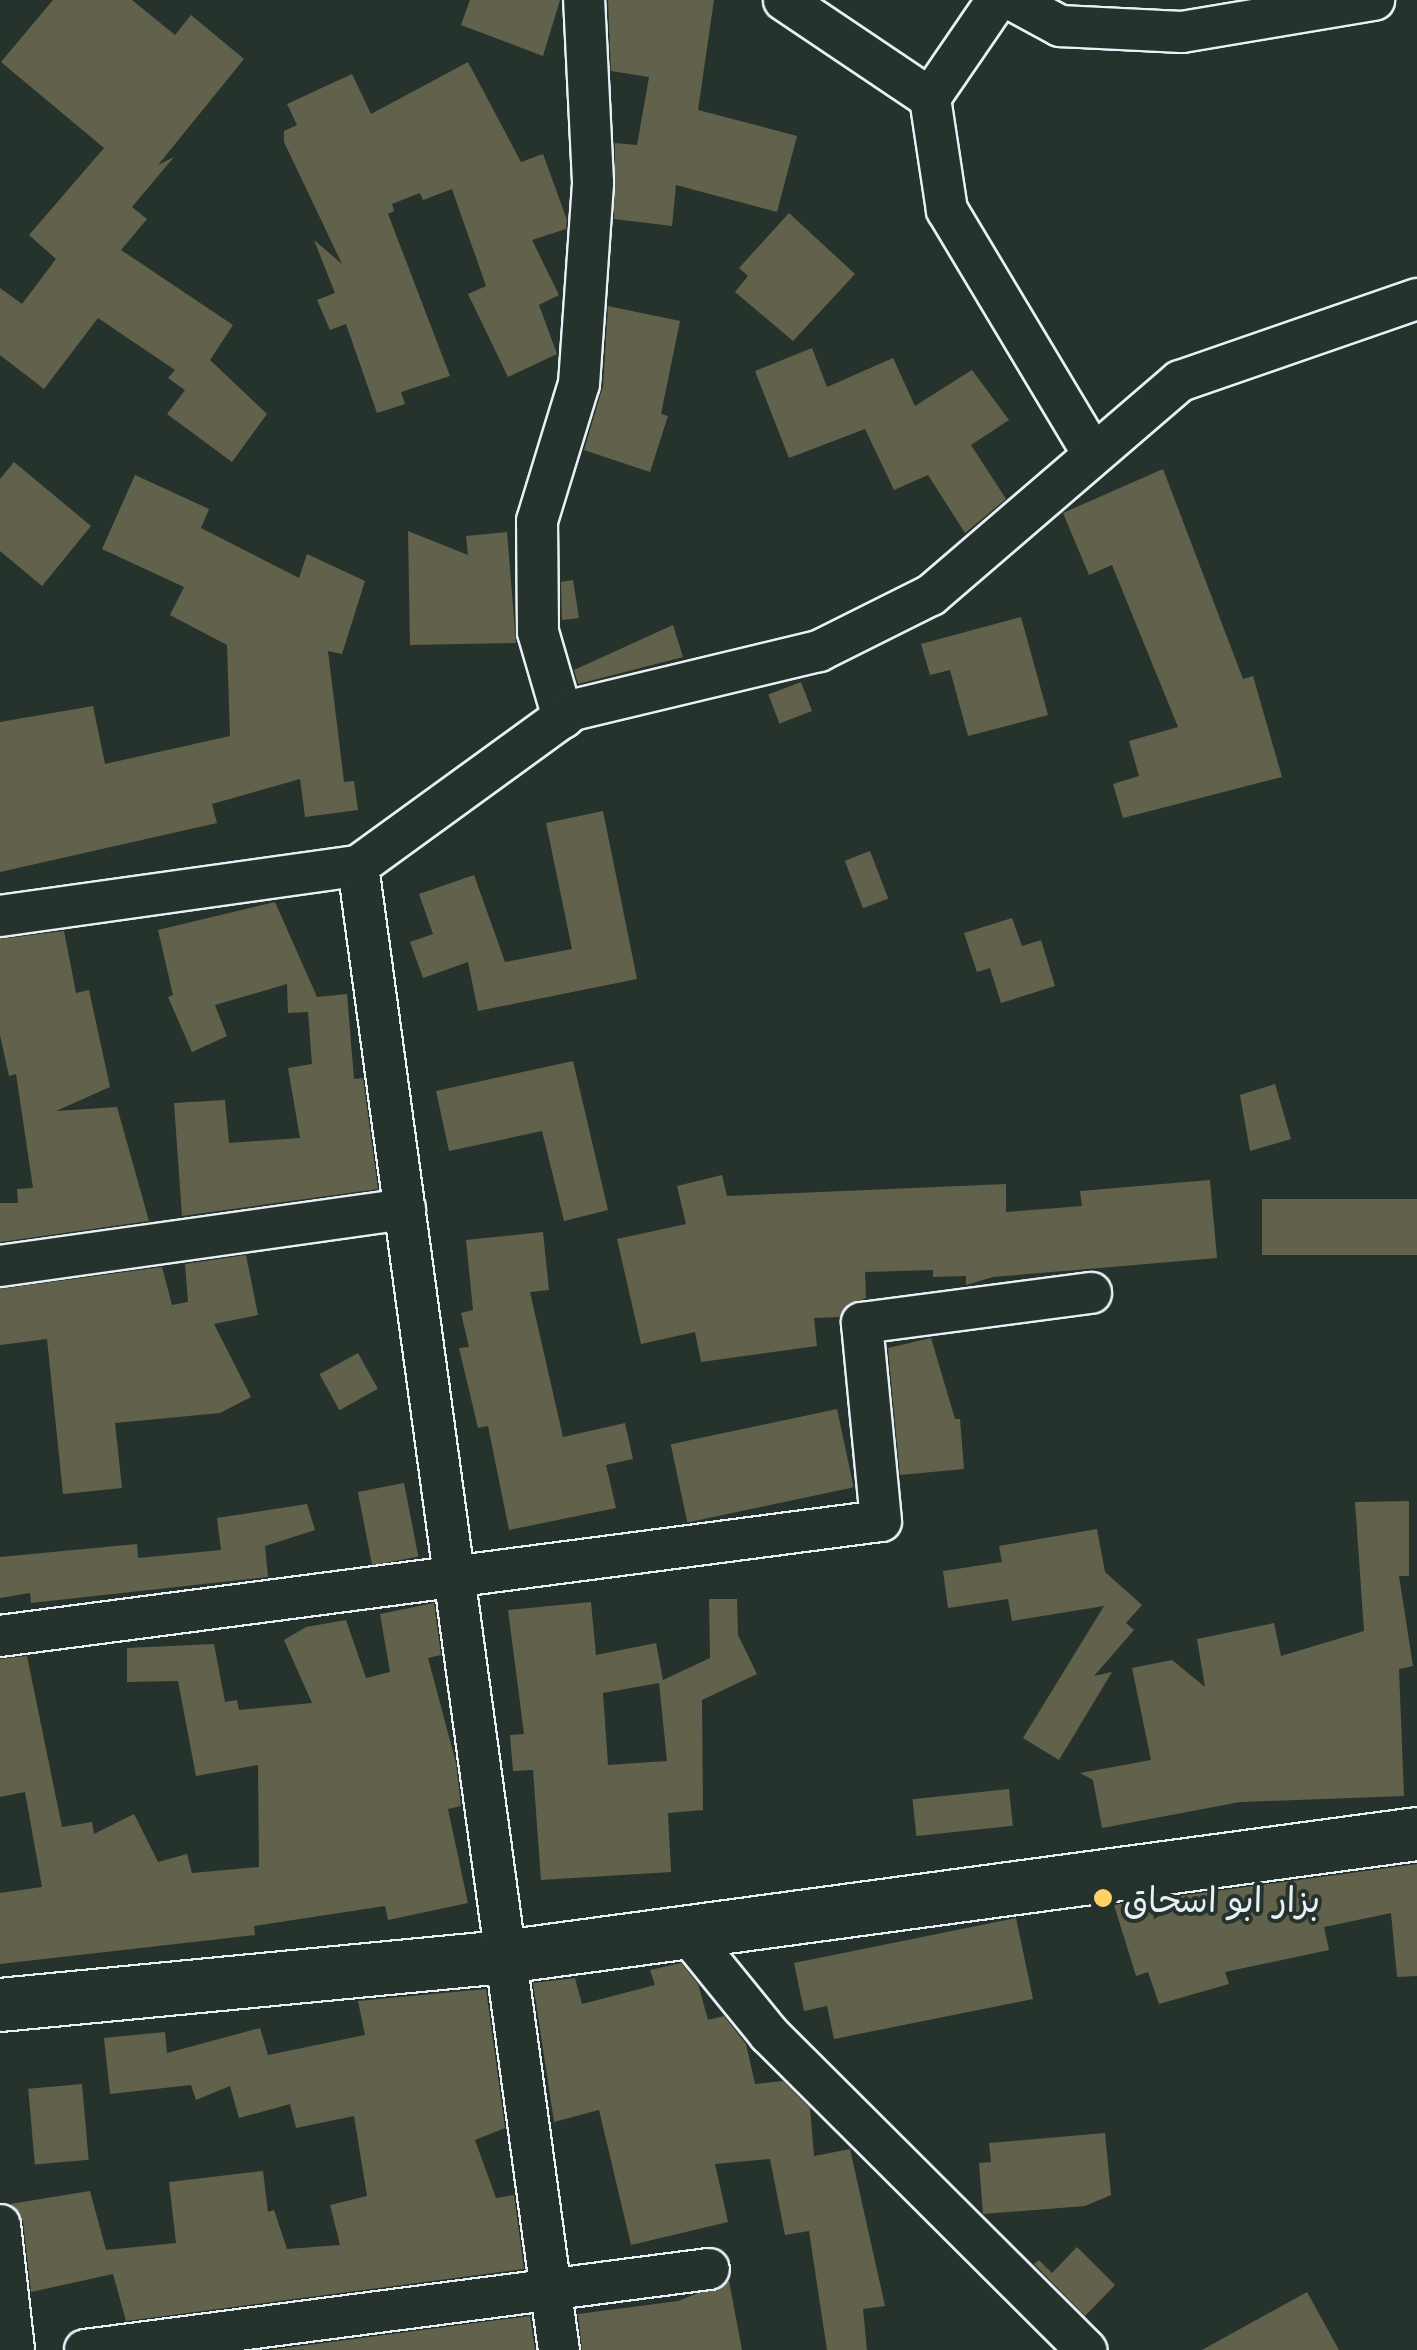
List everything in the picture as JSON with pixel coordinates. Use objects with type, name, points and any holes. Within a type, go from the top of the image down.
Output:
[{"type":"street","points":[[563,718],[538,632],[536,521],[579,384],[593,182],[584,0]]},
{"type":"street","points":[[784,0],[930,98]]},
{"type":"street","points":[[997,0],[930,98],[946,210],[1092,452]]},
{"type":"street","points":[[1012,0],[1060,26],[1182,32],[1374,0]]},
{"type":"street","points":[[0,916],[358,866],[563,718],[819,651],[932,595],[1092,452],[1180,380],[1417,300]]},
{"type":"street","points":[[358,866],[559,2350]]},
{"type":"street","points":[[0,1266],[404,1209]]},
{"type":"street","points":[[0,1636],[881,1521],[862,1323],[1091,1293]]},
{"type":"street","points":[[0,2005],[504,1957],[1417,1834]]},
{"type":"street","points":[[686,1933],[770,2034],[1086,2350]]},
{"type":"street","points":[[0,2224],[14,2350]]},
{"type":"street","points":[[85,2350],[709,2269]]},
{"type":"building","points":[[53,0],[132,0],[175,35],[191,15],[244,59],[158,165],[174,157],[132,207],[147,219],[121,250],[233,325],[210,360],[267,414],[232,462],[167,414],[185,390],[168,378],[175,370],[98,318],[44,389],[0,355],[0,288],[22,304],[56,259],[29,235],[104,148],[1,62]]},
{"type":"building","points":[[470,0],[560,0],[543,56],[461,25]]},
{"type":"building","points":[[608,0],[714,0],[698,110],[797,136],[777,212],[676,185],[672,226],[614,219],[615,143],[637,145],[649,77],[611,71]]},
{"type":"building","points":[[468,62],[521,162],[543,154],[567,220],[566,229],[532,240],[559,295],[539,305],[557,354],[508,377],[468,294],[486,286],[452,189],[423,200],[420,193],[392,204],[394,211],[388,214],[450,376],[401,392],[405,404],[377,413],[346,324],[330,330],[317,300],[335,293],[314,240],[342,264],[284,142],[284,131],[297,125],[287,104],[352,74],[371,114]]},
{"type":"building","points":[[789,213],[855,274],[793,341],[735,292],[748,276],[739,268]]},
{"type":"building","points":[[608,306],[680,321],[661,414],[668,416],[650,472],[584,450],[603,386]]},
{"type":"building","points":[[812,348],[827,387],[893,358],[915,406],[972,370],[1009,420],[971,445],[1006,499],[965,533],[928,475],[894,490],[865,429],[789,458],[755,371]]},
{"type":"building","points":[[14,462],[91,526],[42,586],[0,551],[0,479]]},
{"type":"building","points":[[1163,469],[1243,679],[1253,676],[1282,777],[1123,818],[1113,784],[1139,776],[1129,741],[1178,727],[1112,565],[1089,575],[1063,513]]},
{"type":"building","points":[[135,475],[209,509],[201,528],[299,578],[307,554],[365,581],[342,654],[328,651],[344,782],[354,781],[358,810],[305,817],[300,779],[212,804],[217,823],[0,872],[0,722],[93,706],[105,764],[230,736],[227,645],[170,615],[184,587],[102,549]]},
{"type":"building","points":[[408,531],[468,555],[466,536],[507,532],[516,643],[410,645]]},
{"type":"building","points":[[573,580],[579,618],[562,620],[561,582]]},
{"type":"building","points":[[1021,617],[1048,715],[968,736],[950,670],[930,675],[921,644]]},
{"type":"building","points":[[673,625],[683,657],[578,684],[574,670]]},
{"type":"building","points":[[801,682],[812,711],[779,723],[768,695]]},
{"type":"building","points":[[603,811],[637,979],[478,1011],[468,962],[423,978],[410,942],[433,934],[419,894],[474,875],[505,962],[572,949],[546,823]]},
{"type":"building","points":[[870,851],[888,899],[863,908],[845,861]]},
{"type":"building","points":[[275,902],[317,997],[347,994],[354,1079],[363,1078],[378,1189],[182,1216],[174,1103],[225,1100],[229,1143],[300,1138],[288,1068],[312,1064],[308,1012],[288,1013],[287,984],[215,1005],[227,1036],[192,1052],[168,997],[173,995],[158,930]]},
{"type":"building","points":[[1012,918],[1022,946],[1041,940],[1055,986],[1001,1003],[990,968],[977,972],[964,933]]},
{"type":"building","points":[[64,931],[76,993],[89,990],[110,1087],[56,1111],[117,1107],[149,1221],[0,1242],[0,1203],[18,1203],[17,1189],[33,1188],[16,1074],[9,1076],[0,1035],[0,939]]},
{"type":"building","points":[[573,1061],[608,1210],[564,1221],[542,1131],[449,1151],[436,1091]]},
{"type":"building","points":[[1275,1084],[1291,1139],[1250,1151],[1240,1095]]},
{"type":"building","points":[[722,1175],[727,1196],[1006,1184],[1006,1212],[1082,1206],[1080,1191],[1210,1180],[1217,1258],[993,1277],[966,1285],[966,1276],[933,1277],[933,1270],[865,1272],[866,1298],[849,1304],[840,1317],[814,1318],[817,1346],[701,1362],[695,1332],[641,1344],[617,1239],[686,1224],[677,1186]]},
{"type":"building","points":[[1262,1199],[1417,1199],[1417,1255],[1262,1255]]},
{"type":"building","points":[[543,1232],[549,1290],[530,1292],[563,1437],[625,1423],[633,1459],[606,1465],[616,1508],[509,1530],[488,1426],[478,1428],[459,1348],[469,1347],[461,1313],[473,1310],[466,1240]]},
{"type":"building","points":[[246,1255],[258,1315],[214,1324],[251,1397],[220,1413],[115,1423],[122,1488],[63,1494],[47,1339],[0,1345],[0,1289],[162,1267],[172,1305],[188,1302],[185,1264]]},
{"type":"building","points":[[931,1338],[955,1419],[960,1419],[964,1469],[900,1475],[888,1348]]},
{"type":"building","points":[[358,1353],[378,1389],[339,1410],[320,1374]]},
{"type":"building","points":[[837,1409],[854,1487],[687,1523],[671,1444]]},
{"type":"building","points":[[404,1483],[418,1557],[372,1566],[358,1492]]},
{"type":"building","points":[[1409,1501],[1409,1576],[1399,1576],[1413,1666],[1399,1669],[1404,1796],[1240,1802],[1102,1828],[1093,1780],[1080,1773],[1151,1760],[1132,1668],[1172,1660],[1205,1687],[1197,1639],[1274,1623],[1281,1656],[1364,1631],[1355,1502]]},
{"type":"building","points":[[307,1504],[315,1530],[265,1546],[268,1577],[31,1603],[30,1593],[0,1598],[0,1557],[137,1544],[138,1558],[221,1550],[217,1518]]},
{"type":"building","points":[[1097,1529],[1105,1572],[1142,1605],[1126,1623],[1134,1630],[1094,1676],[1112,1672],[1059,1760],[1023,1738],[1104,1606],[1012,1621],[1008,1599],[948,1608],[943,1571],[1002,1562],[999,1546]]},
{"type":"building","points":[[709,1599],[737,1599],[738,1635],[757,1674],[702,1700],[703,1810],[668,1813],[671,1872],[541,1880],[533,1770],[513,1771],[510,1735],[524,1734],[508,1610],[591,1602],[596,1655],[656,1643],[663,1680],[710,1658]],"holes":[[[659,1683],[667,1761],[608,1765],[603,1693]]]},
{"type":"building","points":[[434,1603],[441,1655],[428,1658],[456,1763],[461,1806],[448,1809],[468,1903],[388,1920],[385,1906],[254,1926],[255,1935],[0,1964],[0,1893],[42,1887],[25,1792],[0,1797],[0,1659],[27,1656],[62,1827],[92,1822],[94,1834],[134,1814],[158,1862],[187,1854],[192,1873],[259,1867],[258,1765],[196,1776],[178,1681],[127,1682],[127,1648],[214,1644],[225,1702],[237,1700],[239,1710],[312,1703],[284,1640],[306,1627],[346,1620],[366,1678],[390,1672],[380,1614]]},
{"type":"building","points":[[1009,1789],[1013,1826],[916,1836],[913,1799]]},
{"type":"building","points":[[1417,1864],[1417,1976],[1397,1977],[1391,1913],[1324,1927],[1329,1950],[1225,1972],[1229,1984],[1159,2004],[1148,1972],[1136,1976],[1114,1905]]},
{"type":"building","points":[[1016,1918],[1033,1999],[834,2039],[827,2006],[804,2011],[794,1963]]},
{"type":"building","points":[[681,1963],[698,1984],[708,2020],[724,2016],[746,2044],[755,2084],[783,2081],[810,2108],[814,2156],[850,2149],[885,2306],[863,2309],[867,2350],[827,2350],[809,2231],[785,2235],[770,2159],[715,2164],[728,2222],[631,2245],[599,2110],[554,2122],[533,1983],[575,1978],[582,2004],[655,1985],[650,1970]]},
{"type":"building","points":[[486,1989],[505,2128],[475,2140],[496,2198],[514,2195],[524,2269],[126,2321],[113,2274],[31,2292],[23,2221],[10,2204],[90,2191],[106,2250],[176,2243],[169,2182],[263,2171],[268,2212],[274,2210],[287,2249],[340,2245],[330,2205],[367,2196],[354,2116],[296,2128],[290,2104],[239,2118],[230,2086],[196,2100],[191,2085],[110,2094],[104,2038],[165,2032],[167,2053],[260,2028],[268,2055],[365,2035],[358,2001]]},
{"type":"building","points":[[82,2084],[89,2160],[35,2164],[28,2089]]},
{"type":"building","points":[[1105,2133],[1111,2195],[1085,2206],[983,2214],[979,2163],[991,2162],[989,2143]]},
{"type":"building","points":[[1077,2247],[1115,2285],[1085,2316],[1034,2264],[1039,2260],[1052,2273]]},
{"type":"building","points":[[729,2281],[742,2350],[582,2350],[578,2314],[678,2301]]},
{"type":"building","points":[[1307,2292],[1339,2350],[1202,2350]]},
{"type":"building","points":[[530,2316],[535,2350],[270,2350]]},
{"type":"place","name":"بزار ابو اسحاق","points":[[1103,1898]]}]
